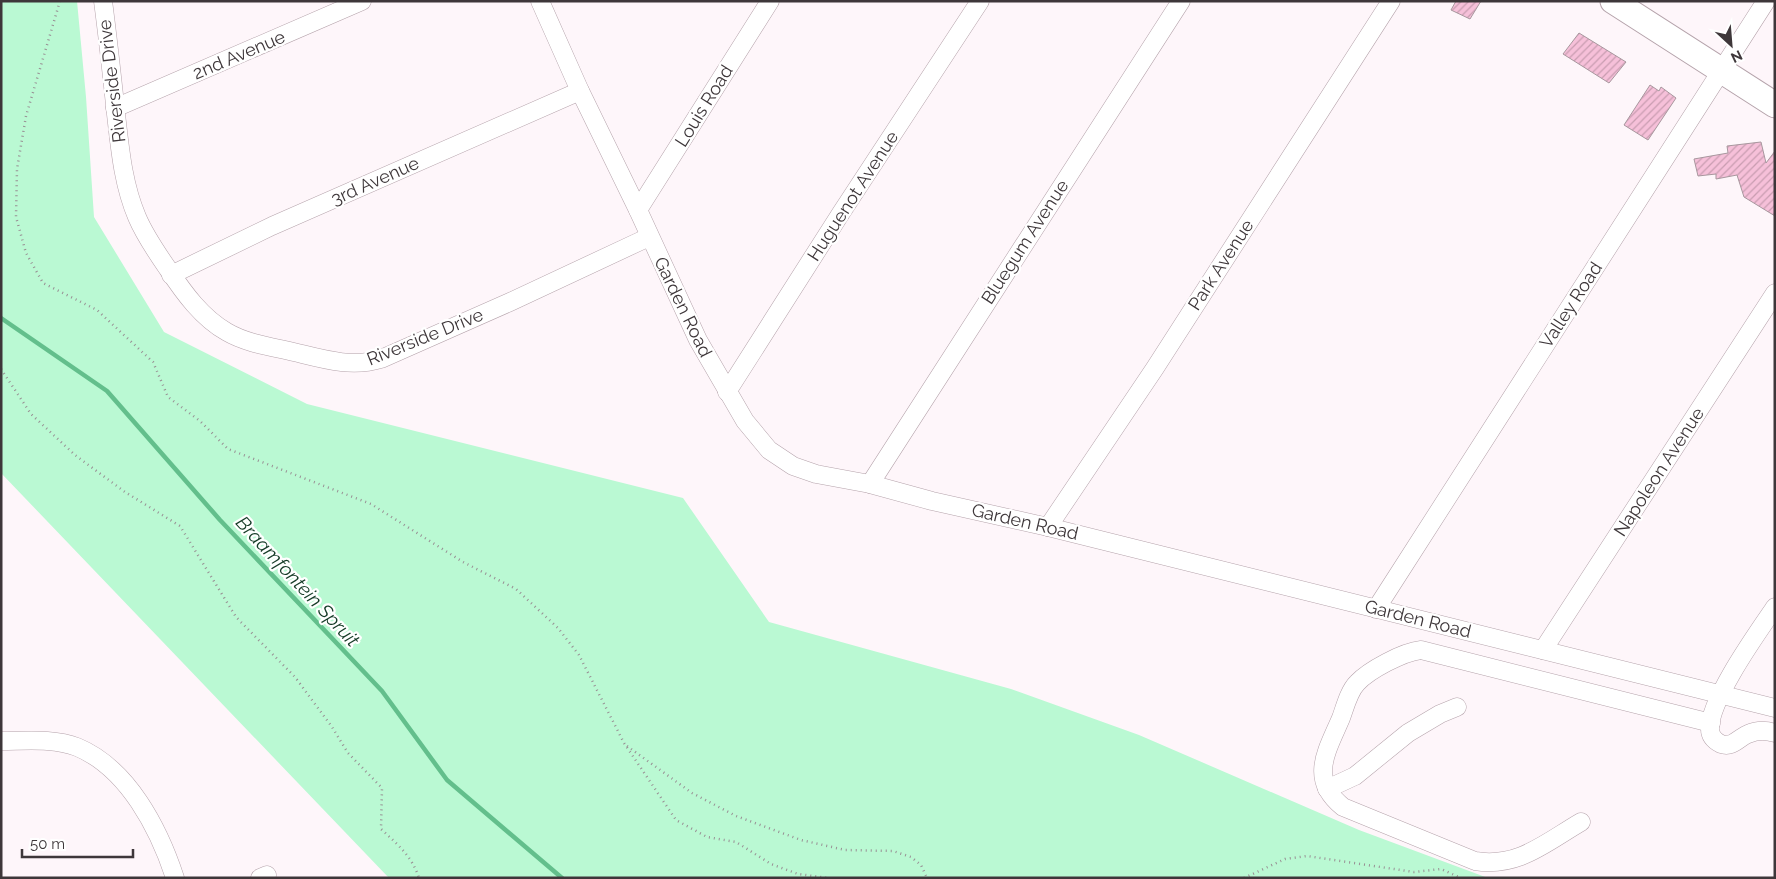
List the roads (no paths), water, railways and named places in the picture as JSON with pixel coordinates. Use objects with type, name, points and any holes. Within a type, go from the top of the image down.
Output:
[{"type":"street","name":"Riverside Drive","points":[[103,1],[125,182],[132,205],[144,231],[182,291],[196,307],[228,333],[274,348],[336,362],[359,364],[381,359],[510,302],[649,237]]},
{"type":"street","name":"2nd Avenue","points":[[115,108],[362,1]]},
{"type":"street","name":"Garden Road","points":[[540,1],[580,92],[638,210],[698,340],[727,392],[758,438],[768,450],[781,459],[811,472],[870,484],[932,501],[1048,527],[1775,708]]},
{"type":"street","name":"Louis Road","points":[[638,210],[770,1]]},
{"type":"street","name":"Huguenot Avenue","points":[[727,392],[841,213],[980,1]]},
{"type":"street","name":"Bluegum Avenue","points":[[870,484],[1181,1]]},
{"type":"street","name":"Park Avenue","points":[[1048,527],[1155,368],[1391,1]]},
{"type":"street","points":[[1613,1],[1775,106]]},
{"type":"street","name":"Valley Road","points":[[1376,609],[1766,1]]},
{"type":"street","name":"3rd Avenue","points":[[171,275],[272,226],[580,92]]},
{"type":"street","name":"Napoleon Avenue","points":[[1543,650],[1775,293]]},
{"type":"street","points":[[1775,607],[1733,671],[1721,694],[1710,730],[1716,742],[1723,745],[1730,745],[1749,733],[1775,732]]},
{"type":"street","points":[[1581,822],[1519,858],[1509,862],[1486,863],[1464,857],[1351,811],[1336,801],[1328,789],[1323,776],[1324,758],[1354,686],[1358,681],[1376,669],[1408,652],[1416,650],[1425,650],[1711,723]]},
{"type":"street","points":[[1328,789],[1355,776],[1408,733],[1440,714],[1457,707]]},
{"type":"street","points":[[1,741],[46,741],[76,747],[101,761],[125,783],[147,814],[164,847],[175,878]]},
{"type":"waterway","name":"Braamfontein Spruit","points":[[1,318],[107,391],[220,520],[382,691],[447,780],[562,878]]}]
